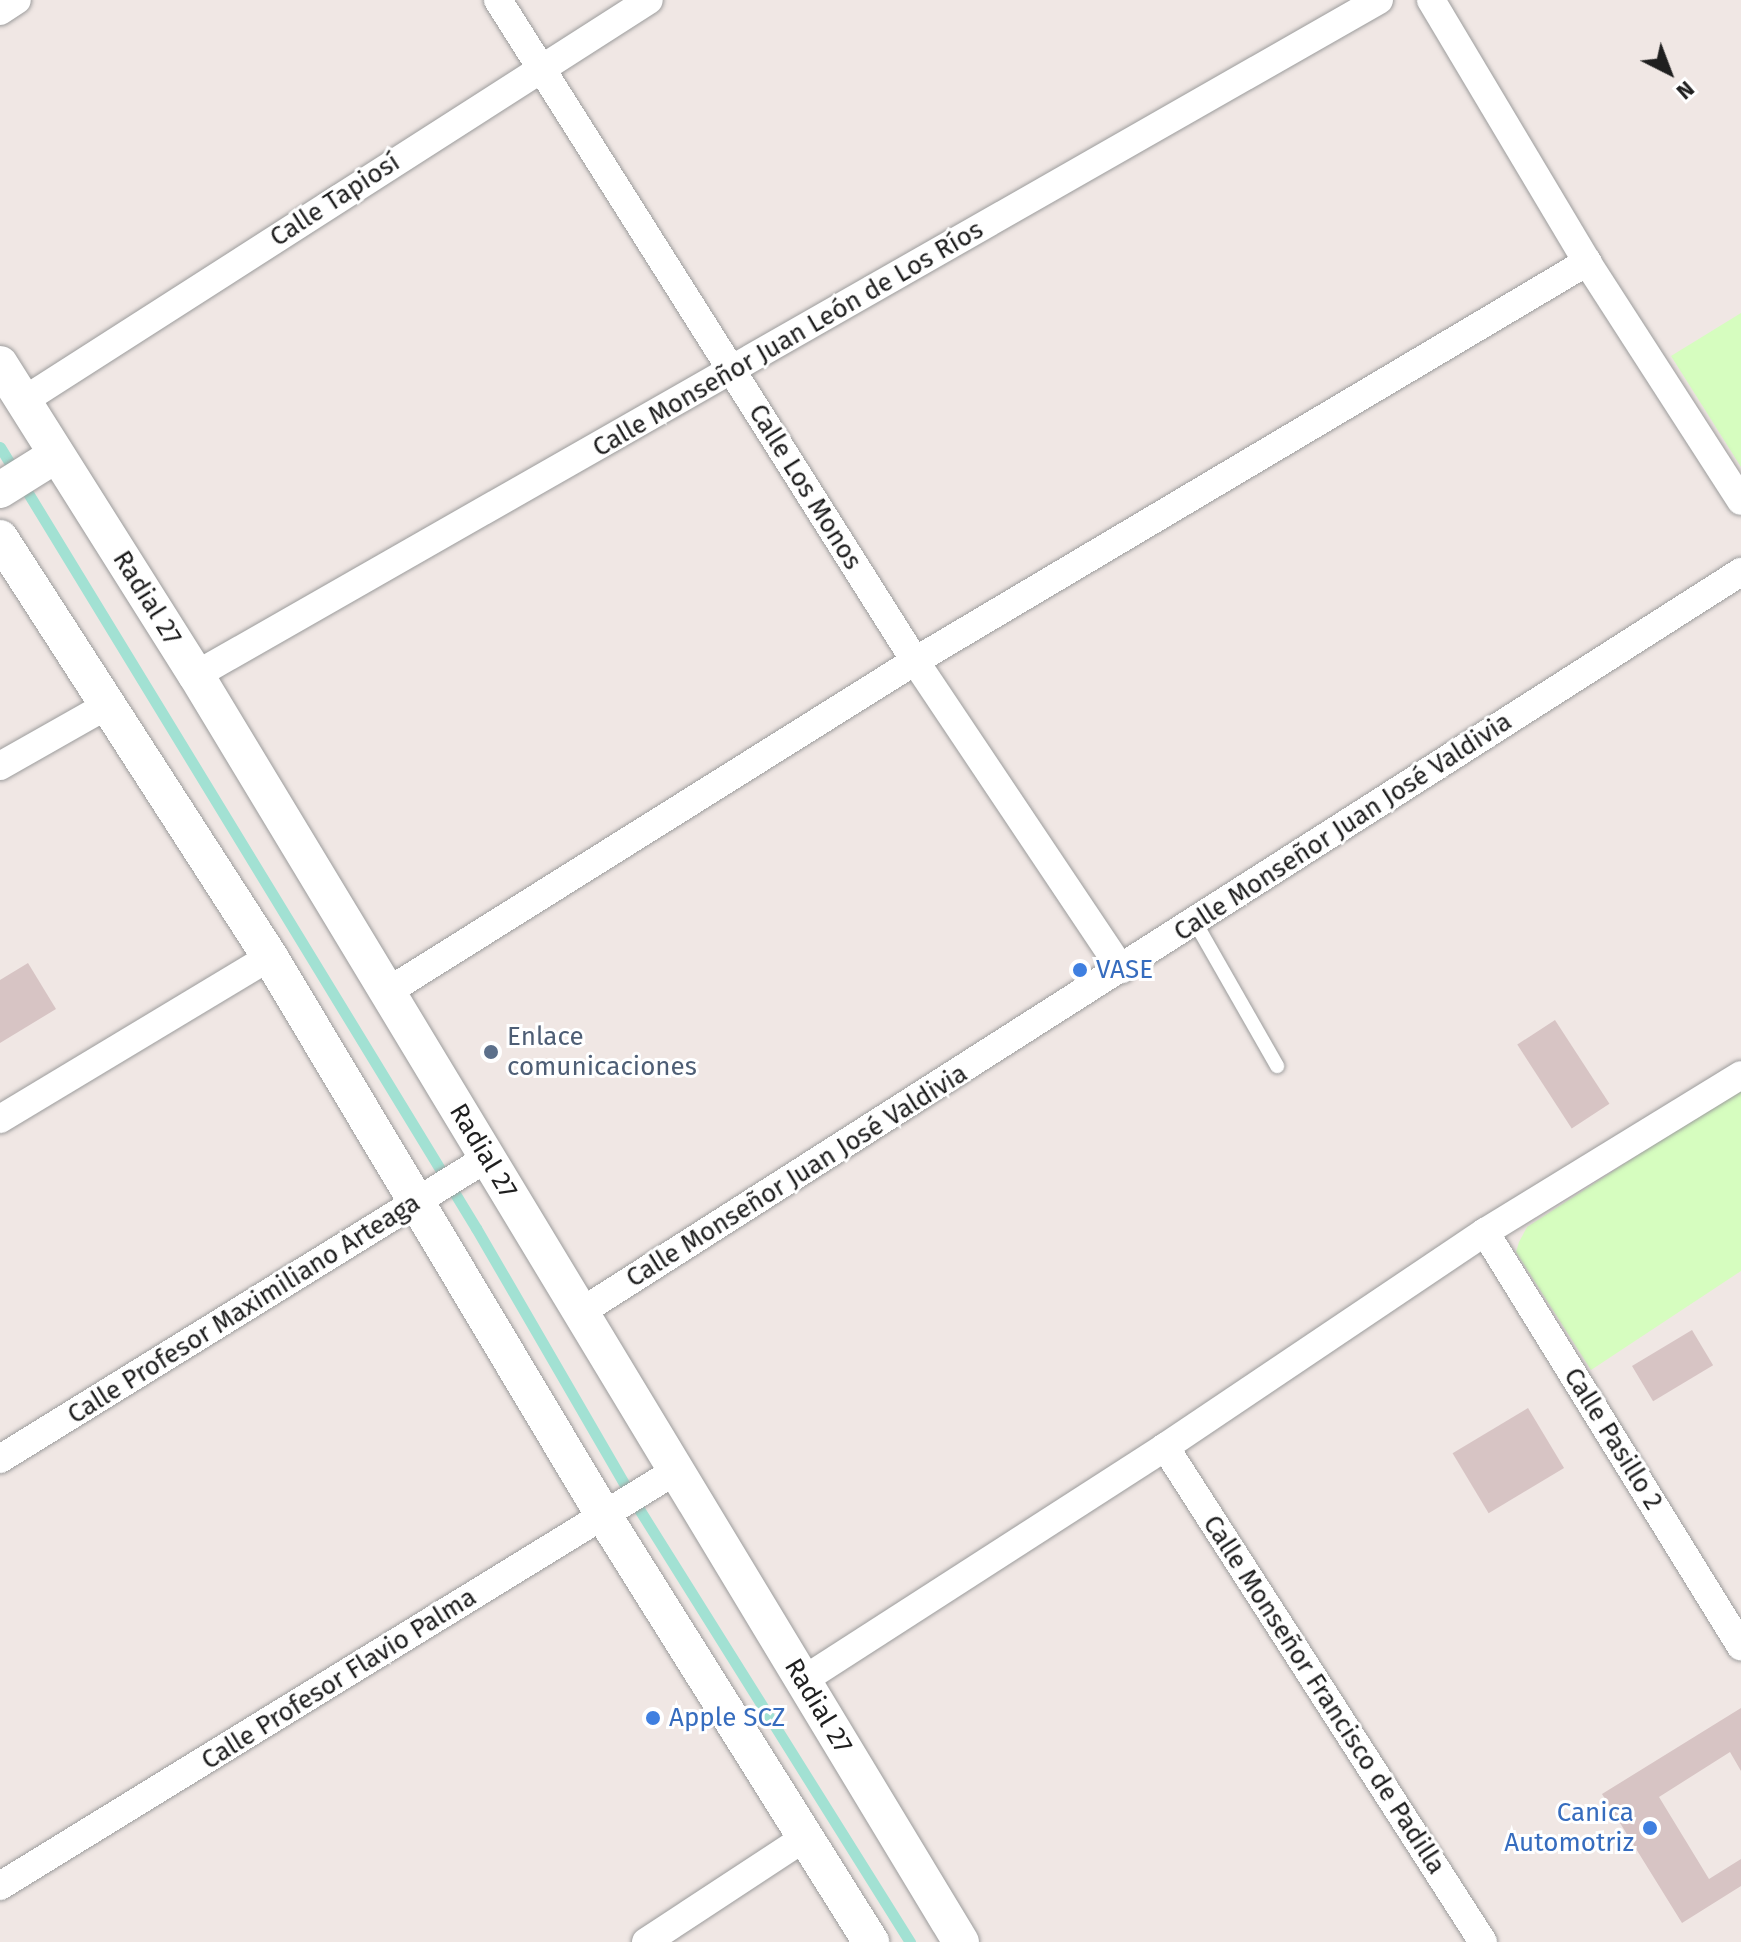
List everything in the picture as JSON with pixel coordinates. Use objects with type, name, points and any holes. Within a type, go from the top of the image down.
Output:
[{"type":"street","points":[[0,11],[17,0]]},
{"type":"street","name":"Calle Los Monos","points":[[498,0],[915,661],[1121,969]]},
{"type":"street","name":"Calle Tapiosí","points":[[23,401],[649,0]]},
{"type":"street","name":"Calle Monseñor Juan León de Los Ríos","points":[[196,675],[1379,0]]},
{"type":"street","points":[[1431,0],[1587,262],[1741,501]]},
{"type":"street","points":[[387,992],[915,661],[1587,262]]},
{"type":"street","name":"Radial 27","points":[[0,364],[23,401],[48,459],[196,675],[387,992],[482,1161],[581,1312],[670,1475],[802,1681],[961,1942]]},
{"type":"street","points":[[0,490],[48,459]]},
{"type":"street","points":[[0,538],[428,1196],[871,1942]]},
{"type":"street","name":"Calle Monseñor Juan José Valdivia","points":[[581,1312],[1741,572]]},
{"type":"street","points":[[0,766],[108,705]]},
{"type":"street","points":[[0,1119],[270,957]]},
{"type":"street","points":[[802,1681],[1165,1447],[1485,1232],[1741,1075]]},
{"type":"street","name":"Calle Profesor Maximiliano Arteaga","points":[[0,1459],[482,1161]]},
{"type":"street","name":"Calle Pasillo 2","points":[[1485,1232],[1741,1646]]},
{"type":"street","name":"Calle Monseñor Francisco de Padilla","points":[[1165,1447],[1483,1942]]},
{"type":"street","name":"Calle Profesor Flavio Palma","points":[[0,1886],[670,1475]]},
{"type":"street","points":[[646,1942],[806,1837]]},
{"type":"lane","points":[[1195,922],[1277,1066]]},
{"type":"green space","points":[[1741,313],[1741,467],[1671,356]]},
{"type":"green space","points":[[1741,1088],[1741,1271],[1591,1370],[1516,1252],[1519,1242],[1527,1227]]},
{"type":"building","points":[[28,963],[56,1009],[0,1043],[0,980]]},
{"type":"building","points":[[1555,1020],[1609,1104],[1572,1128],[1517,1045]]},
{"type":"building","points":[[1692,1330],[1713,1365],[1653,1401],[1632,1366]]},
{"type":"building","points":[[1528,1408],[1564,1468],[1489,1513],[1453,1453]]},
{"type":"building","name":"Canica Automotriz","points":[[1741,1708],[1741,1771],[1730,1752],[1659,1797],[1709,1879],[1741,1859],[1741,1886],[1682,1923],[1602,1794]]},
{"type":"waterway","points":[[0,447],[476,1228],[639,1509],[910,1942]]},
{"type":"place","name":"VASE","points":[[1080,970]]},
{"type":"place","name":"Enlace comunicaciones","points":[[491,1052]]},
{"type":"place","name":"Apple SCZ","points":[[653,1718]]},
{"type":"place","name":"Canica Automotriz","points":[[1650,1828]]}]
